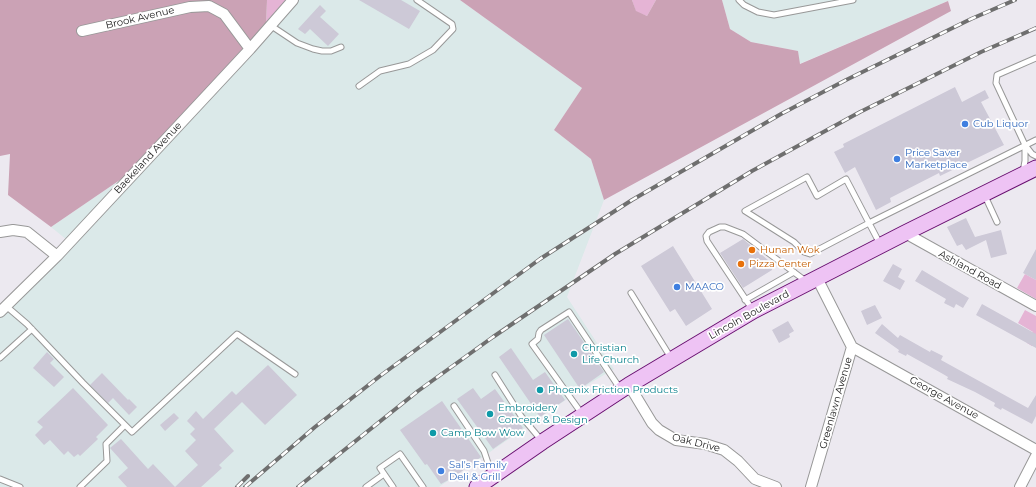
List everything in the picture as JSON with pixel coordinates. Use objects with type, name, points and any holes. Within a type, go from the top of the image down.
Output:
[{"type":"main road","name":"Lincoln Boulevard","points":[[477,487],[542,442],[625,387],[671,359],[749,306],[812,280],[1029,171]]},
{"type":"street","name":"Baekeland Avenue","points":[[3,309],[57,256],[293,0]]},
{"type":"street","name":"Brook Avenue","points":[[82,31],[190,7],[209,6],[224,14],[250,48]]},
{"type":"street","points":[[0,232],[13,230],[28,232],[57,256]]},
{"type":"street","name":"Ashland Road","points":[[904,233],[1036,306]]},
{"type":"street","name":"Greenlawn Avenue","points":[[812,280],[852,347],[812,487]]},
{"type":"street","name":"George Avenue","points":[[852,347],[1036,450]]},
{"type":"street","name":"Oak Drive","points":[[625,387],[652,423],[663,433],[676,440],[705,444],[724,450],[738,461],[755,479],[776,487]]},
{"type":"street","points":[[1020,487],[1036,456]]},
{"type":"lane","points":[[359,86],[380,71],[409,64],[433,50],[453,29],[452,24],[418,0]]},
{"type":"lane","points":[[739,0],[744,5],[758,12],[774,15],[853,0]]},
{"type":"lane","points":[[270,25],[297,43],[313,49],[331,51],[341,47]]},
{"type":"lane","points":[[1036,58],[997,75],[996,83],[1024,145],[1032,154],[1036,156]]},
{"type":"lane","points":[[880,245],[869,223],[846,179],[817,196],[807,177],[745,212],[794,242],[804,252],[810,254],[869,223],[1036,140]]},
{"type":"lane","points":[[1024,145],[1025,161],[1029,171]]},
{"type":"lane","points":[[984,193],[997,222]]},
{"type":"lane","points":[[794,272],[749,306],[707,241],[706,236],[708,232],[720,227],[725,227],[743,234],[794,272],[812,280]]},
{"type":"lane","points":[[631,293],[671,359]]},
{"type":"lane","points":[[3,309],[32,329],[132,432],[237,334],[295,374]]},
{"type":"lane","points":[[583,415],[532,344],[538,339],[541,330],[569,312],[606,367],[625,387]]},
{"type":"lane","points":[[0,358],[32,329]]},
{"type":"lane","points":[[495,375],[521,416],[542,442]]},
{"type":"lane","points":[[454,406],[484,451],[492,476]]},
{"type":"lane","points":[[80,487],[107,461],[106,444],[125,425]]},
{"type":"lane","points":[[393,487],[380,468],[400,454],[423,487]]},
{"type":"lane","points":[[366,487],[384,474]]},
{"type":"lane","points":[[0,479],[20,487]]},
{"type":"shaded area","points":[[0,0],[267,0],[266,27],[155,156],[51,227],[8,195],[10,154],[0,156]]},
{"type":"shaded area","points":[[267,0],[290,0],[266,27]]},
{"type":"shaded area","points":[[290,0],[460,0],[582,88],[554,130],[591,159],[604,200],[567,297],[614,369],[592,382],[439,487],[0,487],[0,308],[67,240],[51,227],[155,156]]},
{"type":"shaded area","points":[[460,0],[632,0],[636,11],[647,16],[656,0],[722,0],[730,29],[751,42],[798,51],[800,64],[948,1],[951,11],[604,200],[591,159],[554,130],[582,88]]},
{"type":"shaded area","points":[[632,0],[656,0],[647,16],[636,12]]},
{"type":"shaded area","points":[[722,0],[950,0],[799,64],[798,51],[751,42],[730,29]]},
{"type":"shaded area","points":[[1025,274],[1036,280],[1036,299],[1017,288]]},
{"type":"shaded area","points":[[1025,310],[1036,316],[1036,339],[1032,346],[1027,343],[1033,332],[1018,323]]},
{"type":"building","points":[[359,0],[401,0],[420,11],[409,29]]},
{"type":"building","points":[[320,5],[326,11],[320,17],[339,34],[328,46],[310,29],[305,34],[298,29]]},
{"type":"building","name":"Price Saver Marketplace","points":[[955,87],[962,102],[985,90],[989,98],[981,102],[1004,145],[940,176],[939,173],[890,198],[891,202],[876,210],[855,167],[845,173],[834,152],[844,147],[843,144]]},
{"type":"building","points":[[966,218],[975,237],[1001,230],[1007,254],[991,258],[986,240],[966,250],[962,244],[957,246],[947,227]]},
{"type":"building","points":[[743,239],[768,260],[772,270],[743,288],[720,253]]},
{"type":"building","name":"MAACO","points":[[673,246],[712,309],[686,326],[675,309],[670,312],[641,266]]},
{"type":"building","points":[[1036,249],[1036,280],[1023,273]]},
{"type":"building","points":[[893,264],[902,269],[898,277],[905,281],[900,290],[883,281]]},
{"type":"building","points":[[922,270],[969,298],[963,308],[956,304],[954,308],[944,303],[946,299],[915,281]]},
{"type":"building","points":[[982,304],[1036,334],[1036,348],[976,315]]},
{"type":"building","points":[[875,305],[882,318],[867,325],[861,311]]},
{"type":"building","name":"Christian Life Church","points":[[568,319],[604,372],[580,389],[544,335]]},
{"type":"building","points":[[788,321],[794,331],[789,334],[790,337],[779,343],[772,330]]},
{"type":"building","points":[[882,324],[898,338],[900,335],[930,352],[931,350],[943,356],[941,360],[1028,408],[1036,395],[1036,416],[1032,424],[1002,408],[1001,410],[994,406],[995,403],[947,379],[948,377],[907,354],[906,356],[898,352],[899,350],[875,333]]},
{"type":"building","name":"Phoenix Friction Products","points":[[511,348],[533,380],[545,372],[565,400],[540,417],[499,357]]},
{"type":"building","points":[[47,352],[54,359],[50,363],[64,377],[54,387],[33,368]]},
{"type":"building","points":[[268,365],[297,395],[265,425],[242,402],[214,429],[234,451],[219,465],[222,468],[201,487],[175,487],[198,465],[185,451],[196,440],[190,434],[195,429],[187,421],[196,411],[203,419],[232,391],[236,395]]},
{"type":"building","points":[[102,373],[128,400],[129,399],[137,407],[129,415],[113,398],[108,403],[90,385]]},
{"type":"building","points":[[73,388],[108,425],[96,437],[98,439],[80,456],[78,454],[74,457],[68,451],[64,455],[50,440],[44,445],[35,435],[43,427],[37,422]]},
{"type":"building","name":"Embroidery Concept & Design","points":[[473,388],[481,399],[495,389],[523,428],[493,449],[457,399]]},
{"type":"building","name":"Camp Bow Wow","points":[[442,401],[481,457],[454,477],[441,484],[427,464],[425,465],[400,430]]},
{"type":"building","points":[[174,413],[179,418],[165,431],[160,425]]},
{"type":"building","points":[[121,439],[148,469],[153,464],[175,487],[127,487],[118,477],[128,468],[110,448]]},
{"type":"railway","points":[[245,487],[315,427],[380,376],[540,259],[632,200],[781,114],[846,80],[971,19],[1015,0]]},
{"type":"railway","points":[[298,487],[418,391],[493,337],[615,254],[752,171],[860,112],[981,52],[1036,28]]},
{"type":"railway","points":[[237,487],[248,476]]},
{"type":"place","name":"Cub Liquor","points":[[965,124]]},
{"type":"place","name":"Price Saver Marketplace","points":[[897,159]]},
{"type":"place","name":"Hunan Wok","points":[[752,250]]},
{"type":"place","name":"Pizza Center","points":[[741,264]]},
{"type":"place","name":"MAACO","points":[[677,287]]},
{"type":"place","name":"Christian Life Church","points":[[574,354]]},
{"type":"place","name":"Phoenix Friction Products","points":[[540,390]]},
{"type":"place","name":"Embroidery Concept & Design","points":[[490,414]]},
{"type":"place","name":"Camp Bow Wow","points":[[433,433]]},
{"type":"place","name":"Sal's Family Deli & Grill","points":[[441,471]]}]
